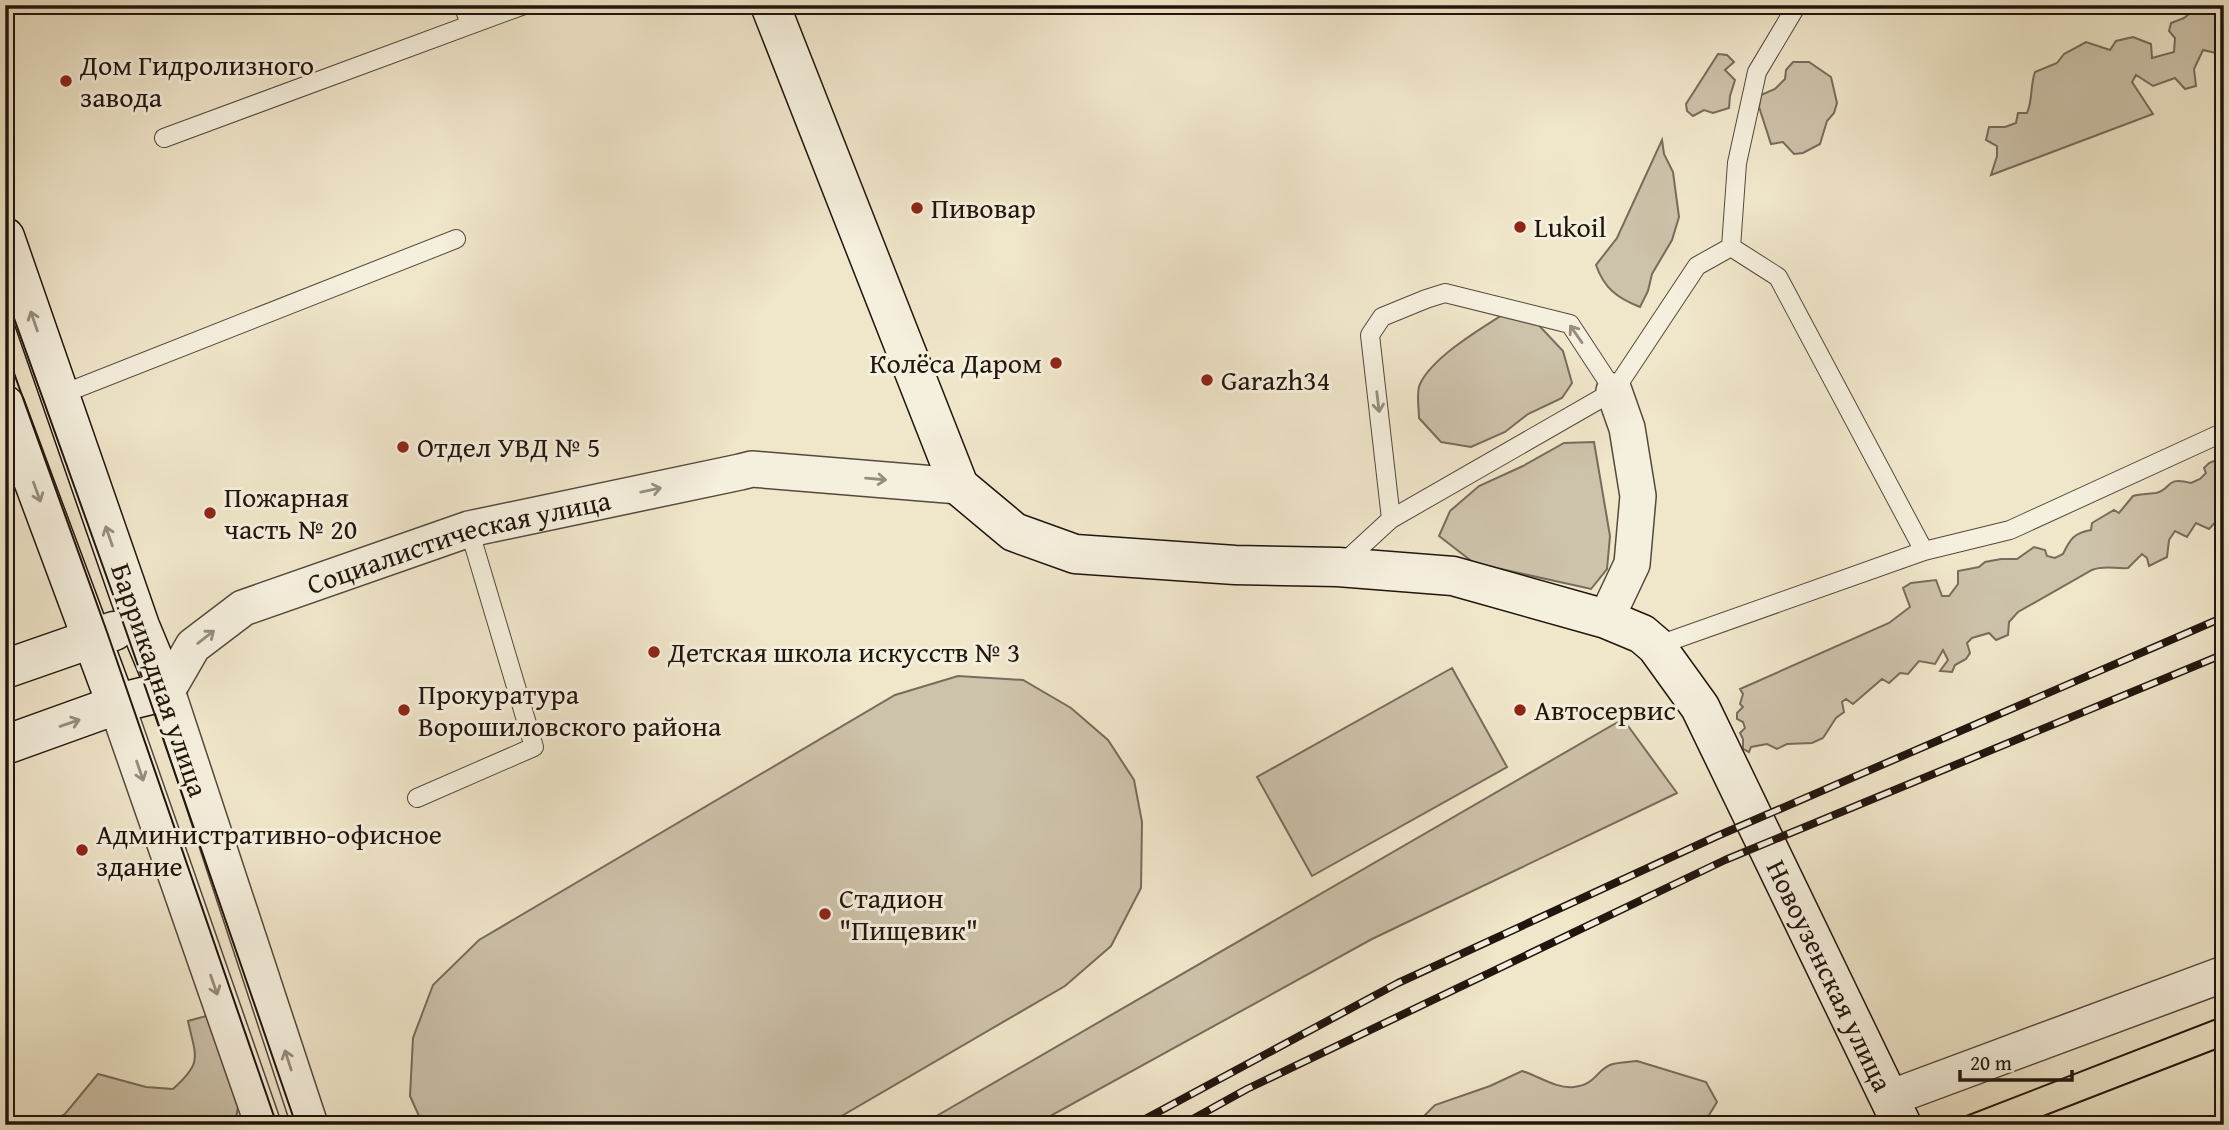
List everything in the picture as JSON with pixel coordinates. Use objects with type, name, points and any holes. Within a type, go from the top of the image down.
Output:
[{"type":"street","points":[[770,5],[959,486],[1014,532],[1075,555],[1235,565],[1338,567],[1453,576],[1606,619],[1642,634],[1656,646]]},
{"type":"street","name":"Баррикадная улица","points":[[5,237],[140,626],[167,691],[310,1125]]},
{"type":"street","points":[[1606,619],[1632,564],[1638,496],[1627,428],[1614,391]]},
{"type":"street","name":"Баррикадная улица","points":[[5,405],[117,706],[263,1125]]},
{"type":"street","name":"Социалистическая улица","points":[[167,691],[193,646],[243,608],[469,529],[752,469],[959,486]]},
{"type":"street","points":[[5,669],[107,632],[140,626]]},
{"type":"street","name":"Новоузенская улица","points":[[1656,646],[1700,707],[1896,1111]]},
{"type":"street","points":[[5,745],[148,695],[167,691]]},
{"type":"street","points":[[1896,1111],[2224,974]]},
{"type":"lane","points":[[463,5],[470,24]]},
{"type":"lane","points":[[164,138],[524,5]]},
{"type":"lane","points":[[1731,247],[1737,163],[1757,72],[1797,5]]},
{"type":"lane","points":[[60,396],[456,239]]},
{"type":"lane","points":[[1338,567],[1391,519],[1614,391],[1697,266],[1731,247]]},
{"type":"lane","points":[[1731,247],[1778,277],[1924,551]]},
{"type":"lane","points":[[1391,519],[1370,335],[1382,317],[1445,293],[1570,324],[1614,391]]},
{"type":"lane","points":[[1656,646],[1924,551],[2010,530],[2224,432]]},
{"type":"lane","points":[[417,798],[534,747],[469,529]]},
{"type":"shaded area","points":[[2200,5],[2224,5],[2224,55],[2203,50],[2194,69],[2196,86],[2185,89],[2175,78],[2153,86],[2136,75],[2132,82],[2153,114],[1991,175],[1997,146],[1986,140],[1989,127],[2005,127],[2016,123],[2018,113],[2027,113],[2035,72],[2057,63],[2064,54],[2086,42],[2110,50],[2116,41],[2133,37],[2151,44],[2152,58],[2174,52],[2175,38],[2169,31],[2171,23],[2184,18]]},
{"type":"shaded area","points":[[1718,54],[1727,55],[1734,62],[1725,70],[1735,80],[1729,108],[1713,113],[1704,110],[1693,116],[1687,111],[1686,104]]},
{"type":"shaded area","points":[[1793,62],[1809,62],[1831,77],[1837,103],[1834,113],[1827,121],[1820,144],[1803,153],[1794,154],[1783,142],[1771,144],[1759,107],[1761,95],[1775,89],[1785,79],[1786,70]]},
{"type":"shaded area","points":[[1662,140],[1664,154],[1673,172],[1679,217],[1672,240],[1652,274],[1640,307],[1612,291],[1596,265],[1617,238]]},
{"type":"shaded area","points":[[1510,310],[1533,319],[1563,351],[1572,383],[1562,398],[1528,414],[1505,432],[1471,447],[1441,442],[1419,418],[1420,384],[1448,352]]},
{"type":"shaded area","points":[[1594,442],[1610,536],[1607,569],[1591,589],[1474,563],[1439,536],[1450,511],[1479,486],[1564,443]]},
{"type":"shaded area","points":[[2224,457],[2224,513],[2209,529],[2196,523],[2187,537],[2175,531],[2169,540],[2167,557],[2149,566],[2147,558],[2142,554],[2128,568],[2105,567],[2092,570],[2018,612],[2009,622],[2008,635],[1996,640],[1989,633],[1972,638],[1967,643],[1970,653],[1966,659],[1955,665],[1952,672],[1940,671],[1948,660],[1943,650],[1935,664],[1919,661],[1908,674],[1900,673],[1889,683],[1882,679],[1853,704],[1846,699],[1842,702],[1844,712],[1836,718],[1823,738],[1812,743],[1787,744],[1777,749],[1767,744],[1751,747],[1749,752],[1743,749],[1740,733],[1745,728],[1743,722],[1737,719],[1737,713],[1743,707],[1740,704],[1743,694],[1740,689],[1889,623],[1910,607],[1903,588],[1911,583],[1936,580],[1942,596],[1949,596],[1958,584],[1958,571],[1979,567],[1985,562],[2017,559],[2034,547],[2045,550],[2047,556],[2055,558],[2063,554],[2073,538],[2091,530],[2092,523],[2114,510],[2119,513],[2133,496],[2156,493],[2177,481],[2191,483],[2206,473],[2204,468],[2209,463]]},
{"type":"shaded area","points":[[1452,668],[1507,767],[1312,876],[1257,777]]},
{"type":"shaded area","name":"Стадион \"Пищевик\"","points":[[958,676],[1023,680],[1071,708],[1108,740],[1134,780],[1142,822],[1141,888],[1111,946],[1065,986],[826,1125],[423,1125],[410,1096],[413,1038],[433,985],[479,940],[895,695]]},
{"type":"shaded area","points":[[1623,719],[1677,793],[1372,939],[1034,1125],[921,1125]]},
{"type":"shaded area","points":[[206,1016],[222,1031],[240,1095],[235,1125],[46,1125],[65,1114],[98,1074],[146,1087],[173,1089],[189,1072],[195,1059],[188,1021]]},
{"type":"shaded area","points":[[1637,1061],[1706,1082],[1717,1102],[1703,1125],[1415,1125],[1435,1105],[1490,1086],[1522,1071],[1554,1084],[1574,1087],[1587,1084],[1610,1065]]},
{"type":"tram line","points":[[5,293],[125,628],[296,1125]]},
{"type":"tram line","points":[[5,348],[107,632],[277,1125]]},
{"type":"tram line","points":[[1943,1125],[2224,1016]]},
{"type":"tram line","points":[[2020,1125],[2224,1046]]},
{"type":"railway","points":[[1134,1125],[1398,983],[1715,837],[2224,617]]},
{"type":"railway","points":[[1182,1125],[1247,1089],[1725,860],[2224,654]]},
{"type":"place","name":"Дом Гидролизного завода","points":[[66,81]]},
{"type":"place","name":"Пивовар","points":[[917,208]]},
{"type":"place","name":"Lukoil","points":[[1520,227]]},
{"type":"place","name":"Колёса Даром","points":[[1056,363]]},
{"type":"place","name":"Garazh34","points":[[1207,380]]},
{"type":"place","name":"Отдел УВД № 5","points":[[403,447]]},
{"type":"place","name":"Пожарная часть № 20","points":[[210,513]]},
{"type":"place","name":"Детская школа искусств № 3","points":[[654,652]]},
{"type":"place","name":"Прокуратура Ворошиловского района","points":[[404,710]]},
{"type":"place","name":"Автосервис","points":[[1520,710]]},
{"type":"place","name":"Административно-офисное здание","points":[[82,850]]},
{"type":"place","name":"Стадион \"Пищевик\"","points":[[825,914]]}]
